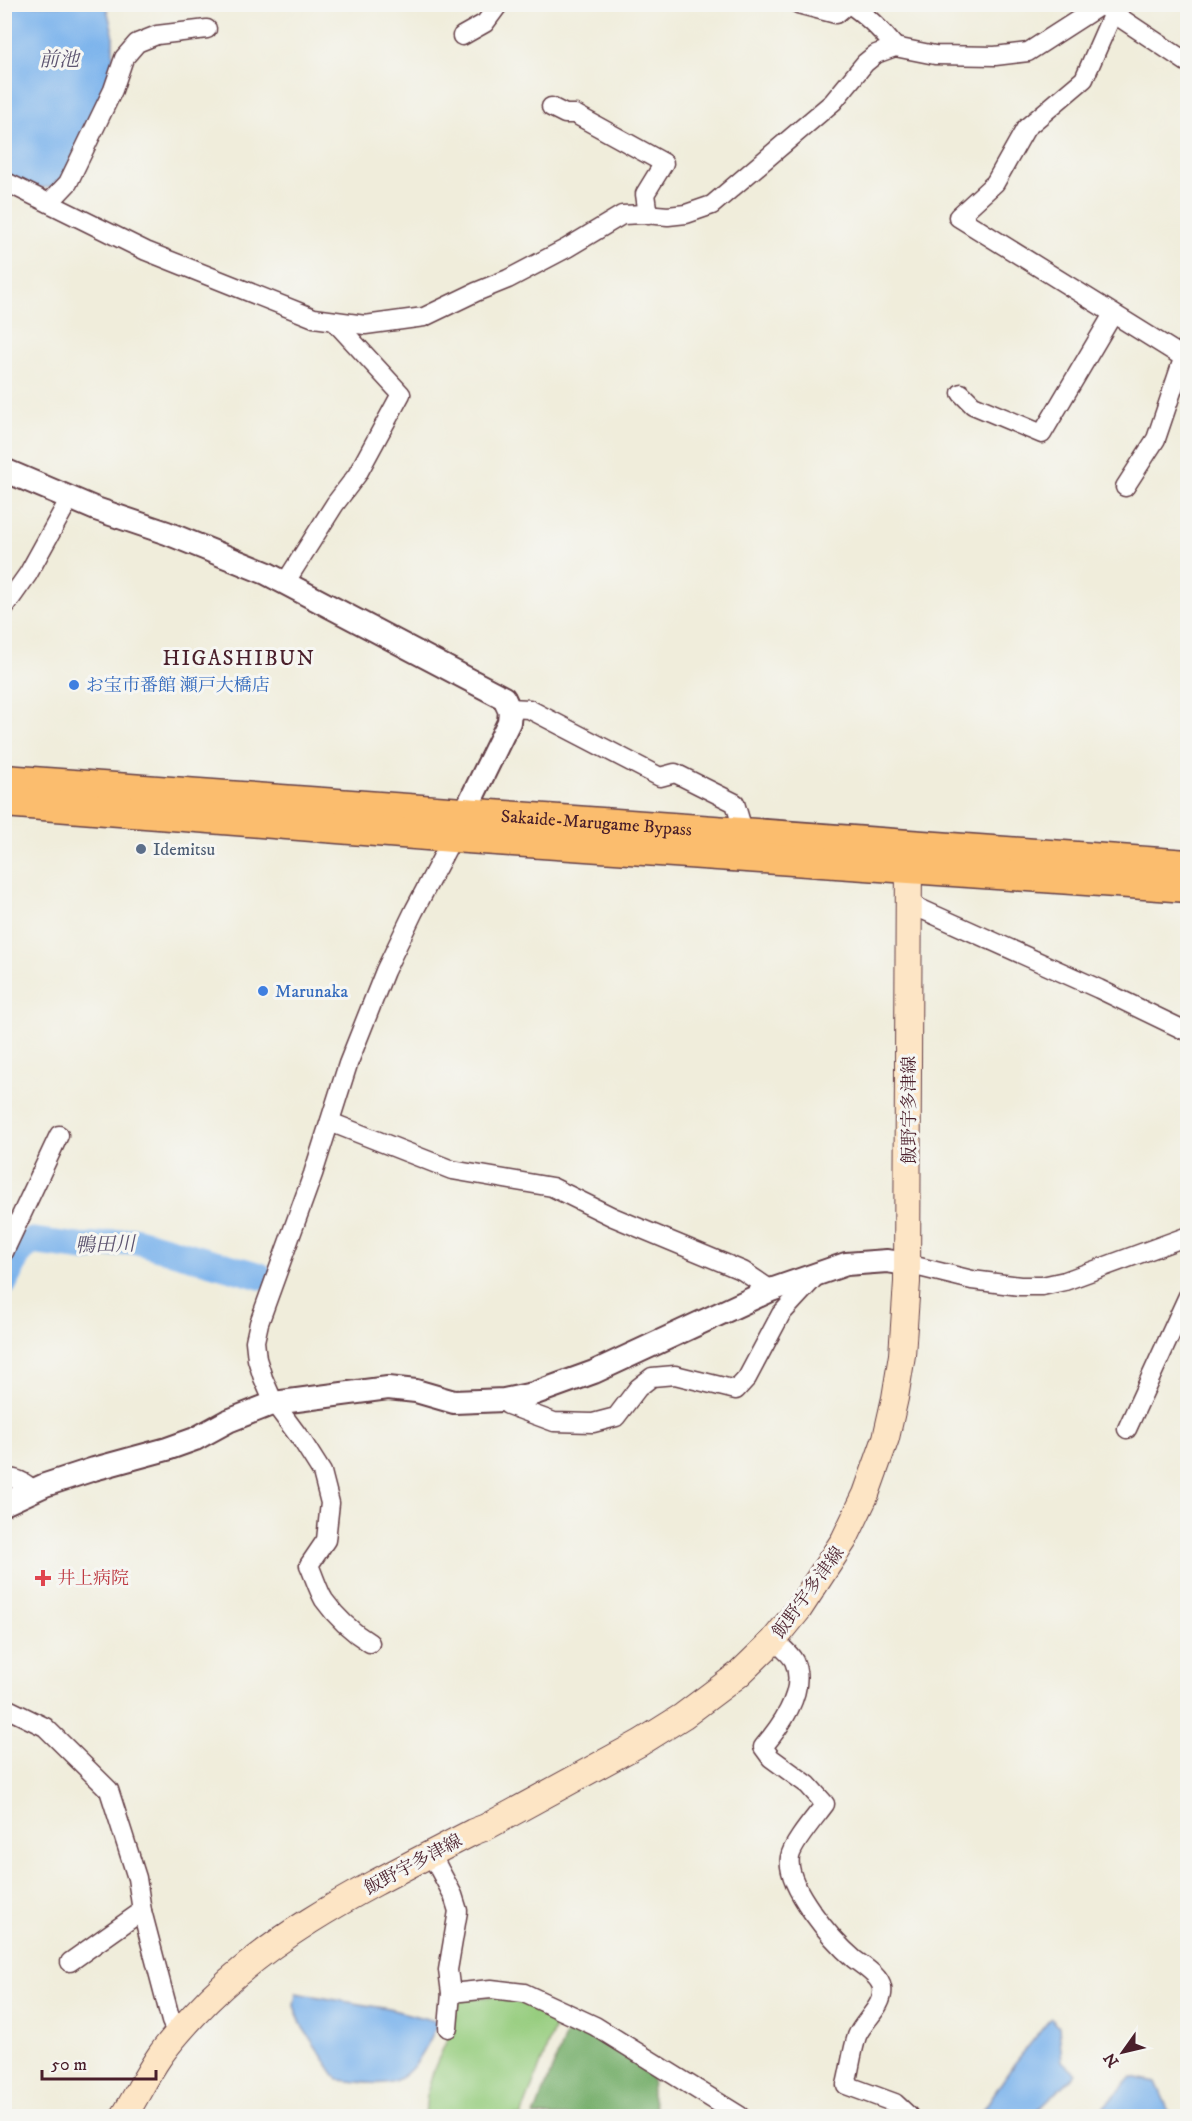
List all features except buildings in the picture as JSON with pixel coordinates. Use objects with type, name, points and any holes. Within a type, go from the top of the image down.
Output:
[{"type":"highway","name":"Sakaide-Marugame Bypass","points":[[4,780],[124,788],[458,826],[744,833],[910,856],[1188,886]]},
{"type":"highway","name":"Sakaide-Marugame Bypass","points":[[4,802],[458,826],[910,856],[1188,865]]},
{"type":"main road","name":"飯野宇多津線","points":[[124,2116],[158,2057],[177,2034],[215,1992],[256,1957],[309,1920],[640,1743],[683,1716],[739,1674],[774,1640],[799,1609],[844,1540],[866,1494],[886,1438],[902,1355],[907,1264],[910,856]]},
{"type":"street","points":[[462,36],[485,24],[499,4]]},
{"type":"street","points":[[798,4],[836,14],[849,4],[869,18],[895,46],[935,55],[995,56],[1028,52],[1105,7]]},
{"type":"street","points":[[1105,7],[1188,63]]},
{"type":"street","points":[[1105,7],[1084,79],[1026,128],[995,183],[958,217],[1113,315],[1185,351],[1156,439],[1125,487]]},
{"type":"street","points":[[50,203],[68,183],[113,90],[124,58],[137,43],[157,35],[207,29]]},
{"type":"street","points":[[4,181],[146,251],[314,318],[365,325],[424,317],[508,279],[567,248],[622,215],[686,214],[712,205],[833,102],[865,63],[876,54],[895,46]]},
{"type":"street","points":[[551,107],[566,114],[575,114],[664,163],[645,194],[648,215]]},
{"type":"street","points":[[961,393],[973,405],[1042,434],[1113,315]]},
{"type":"street","points":[[285,583],[335,504],[357,475],[401,394],[334,321]]},
{"type":"street","points":[[4,470],[70,498],[222,554],[285,583],[504,698],[508,708],[509,722],[385,971],[348,1064],[330,1122],[259,1323],[255,1341],[257,1359],[274,1403],[322,1472],[330,1503],[326,1540],[309,1564],[324,1599],[339,1618],[357,1635],[370,1643]]},
{"type":"street","points":[[4,609],[28,574],[70,498]]},
{"type":"street","points":[[508,708],[529,709],[660,777],[675,774],[735,803],[744,833]]},
{"type":"street","points":[[910,904],[1099,989],[1188,1032]]},
{"type":"street","points":[[330,1122],[452,1170],[552,1187],[613,1217],[743,1271],[771,1290]]},
{"type":"street","points":[[4,1251],[59,1135]]},
{"type":"street","points":[[4,1503],[33,1490],[94,1469],[167,1449],[274,1403],[388,1388],[416,1391],[454,1402],[504,1400],[534,1394],[576,1379],[771,1290],[846,1264],[887,1261],[972,1280],[1020,1287],[1042,1286],[1065,1281],[1188,1236]]},
{"type":"street","points":[[504,1400],[508,1405],[554,1422],[593,1423],[616,1417],[638,1388],[652,1377],[675,1375],[736,1390],[747,1378],[781,1314],[818,1274]]},
{"type":"street","points":[[1127,1428],[1188,1296]]},
{"type":"street","points":[[4,1478],[26,1483],[33,1490]]},
{"type":"street","points":[[774,1640],[794,1661],[797,1682],[791,1704],[776,1732],[764,1747],[771,1758],[808,1785],[825,1804],[802,1835],[790,1857],[792,1878],[802,1897],[840,1947],[877,1979],[882,1987],[881,1998],[858,2035],[846,2085],[895,2103],[909,2116]]},
{"type":"street","points":[[4,1707],[45,1727],[109,1790],[137,1878],[142,1911],[171,2020],[177,2034]]},
{"type":"street","points":[[431,1854],[453,1895],[458,1911],[448,1970],[451,1993],[448,2028]]},
{"type":"street","points":[[70,1962],[142,1911]]},
{"type":"street","points":[[451,1993],[491,1989],[524,1993],[596,2026],[740,2116]]},
{"type":"green space","points":[[494,1996],[521,1997],[559,2016],[521,2116],[425,2116],[427,2093],[434,2069],[450,2033],[457,2000]]},
{"type":"green space","points":[[570,2024],[651,2071],[652,2095],[658,2116],[534,2116]]},
{"type":"water","name":"前池","points":[[4,5],[106,5],[113,33],[111,75],[62,180],[48,187],[41,188],[26,184],[5,174]]},
{"type":"water","points":[[296,1993],[389,2009],[439,2022],[418,2060],[404,2076],[395,2081],[373,2084],[338,2080],[303,2028],[294,2006]]},
{"type":"water","points":[[1051,2018],[1059,2027],[1062,2061],[1076,2074],[1032,2116],[979,2116],[1014,2064]]},
{"type":"water","points":[[1132,2077],[1156,2082],[1171,2116],[1095,2116]]},
{"type":"waterway","name":"鴨田川","points":[[4,1283],[19,1252],[32,1241],[85,1248],[134,1240],[260,1276]]},
{"type":"place","name":"お宝市番館 瀬戸大橋店","points":[[74,685]]},
{"type":"place","name":"Idemitsu","points":[[141,849]]},
{"type":"place","name":"Marunaka","points":[[263,991]]},
{"type":"place","name":"井上病院","points":[[43,1578]]},
{"type":"district","name":"HIGASHIBUN","points":[[239,658]]}]
